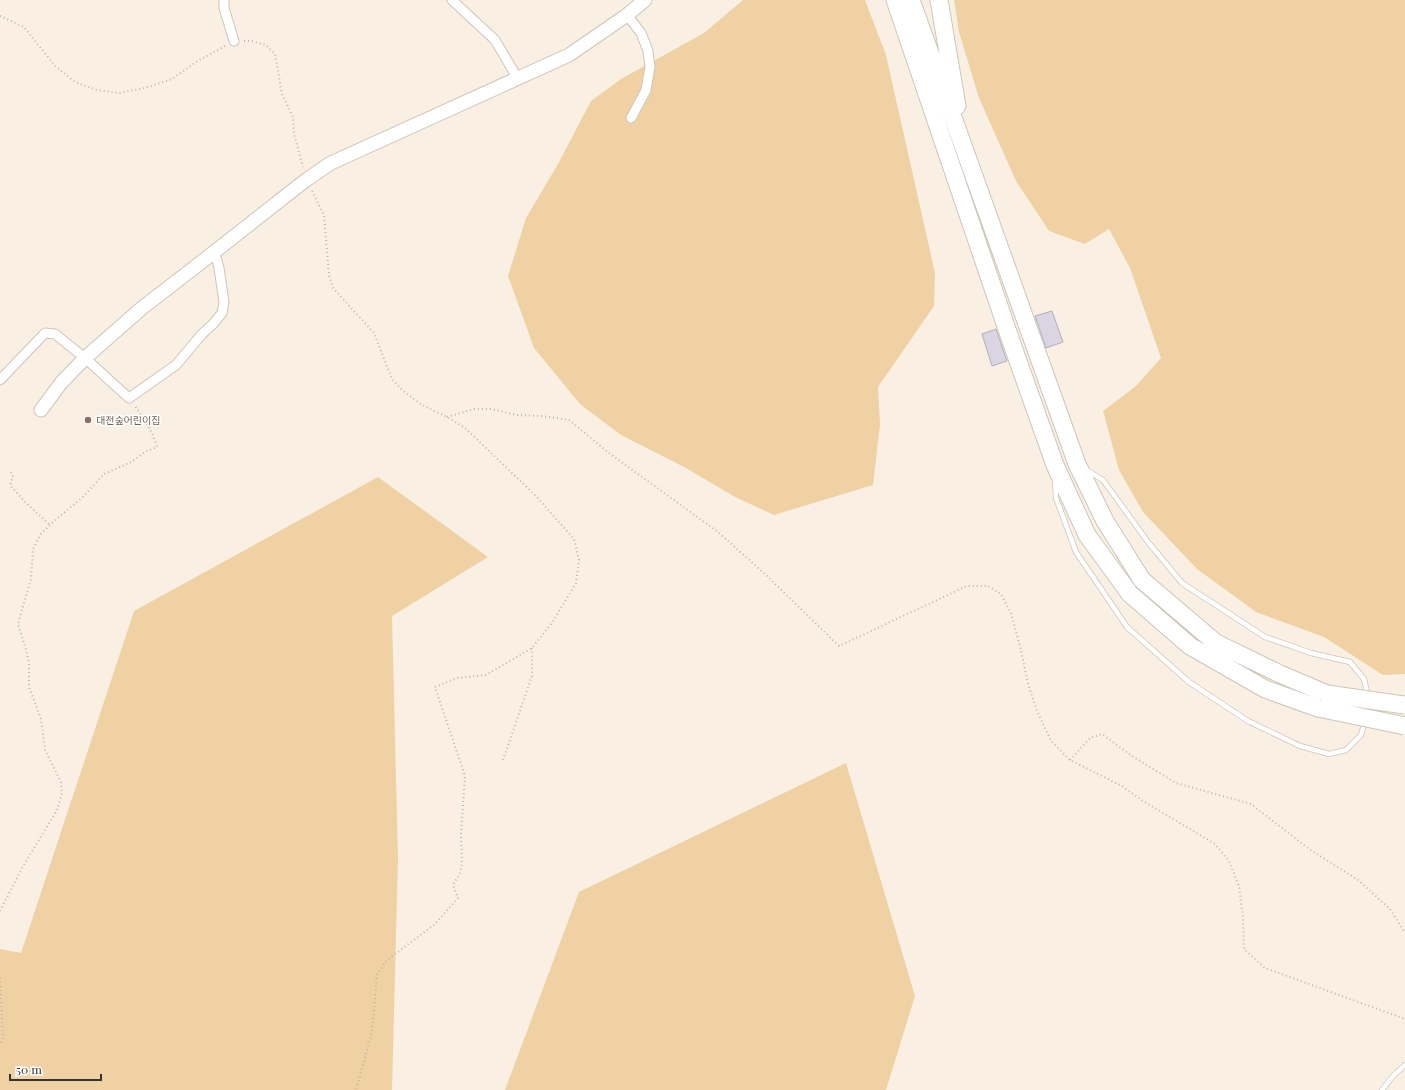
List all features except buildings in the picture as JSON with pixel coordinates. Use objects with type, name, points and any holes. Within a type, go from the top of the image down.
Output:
[{"type":"highway","points":[[895,0],[1012,344],[1055,465],[1087,535],[1130,594],[1190,646],[1265,689],[1405,705]]},
{"type":"highway","points":[[911,0],[1077,464],[1105,521],[1142,580],[1216,643],[1324,696],[1405,726]]},
{"type":"highway","points":[[939,0],[966,156]]},
{"type":"highway","points":[[1324,696],[1405,694]]},
{"type":"highway","points":[[1324,696],[1405,716]]},
{"type":"street","points":[[224,0],[224,8],[234,41]]},
{"type":"street","points":[[452,0],[495,40],[518,79]]},
{"type":"street","points":[[41,410],[61,383],[85,358],[142,308],[306,180],[331,163],[569,55],[627,15],[645,0]]},
{"type":"street","points":[[627,15],[641,33],[648,50],[650,66],[646,90],[631,118]]},
{"type":"street","points":[[0,380],[45,333],[55,334],[85,358],[129,398],[176,365],[222,313],[224,302],[220,275],[217,260],[213,253]]},
{"type":"lane","points":[[1077,464],[1103,480],[1148,542],[1182,583],[1265,637],[1312,653],[1350,662],[1364,679],[1370,706]]},
{"type":"lane","points":[[1055,465],[1056,498],[1076,552],[1127,627],[1189,682],[1248,720],[1300,746],[1329,754],[1346,750],[1361,735],[1368,713]]},
{"type":"lane","points":[[1382,1090],[1405,1064]]},
{"type":"path","points":[[0,16],[24,27],[55,66],[75,82],[97,90],[119,93],[145,88],[172,79],[196,62],[234,41],[252,41],[266,45],[275,54],[282,94],[292,117],[294,134],[306,180],[324,215],[329,275],[333,288],[374,333],[392,379],[402,390],[422,405],[464,427],[535,495],[574,539],[579,560],[576,583],[552,623],[532,648],[486,675],[456,678],[435,687],[465,776],[461,833],[462,863],[460,873],[453,885],[458,898],[434,924],[386,961],[377,975],[372,1032],[356,1090]]},
{"type":"path","points":[[0,911],[22,868],[57,810],[62,793],[61,782],[45,750],[41,719],[29,688],[29,664],[27,653],[18,624],[31,579],[33,549],[41,534],[84,496],[104,474],[131,462],[146,452],[157,448],[155,437],[146,421],[129,398]]},
{"type":"path","points":[[447,417],[474,410],[492,409],[516,415],[542,416],[569,420],[609,453],[718,532],[766,575],[839,646],[967,586],[988,586],[1001,594],[1011,614],[1021,650],[1028,684],[1037,711],[1051,740],[1070,760],[1122,786],[1143,801],[1215,844],[1229,861],[1240,886],[1244,949],[1265,968],[1405,1019]]},
{"type":"path","points":[[11,472],[13,477],[10,485],[26,503],[50,525]]},
{"type":"path","points":[[503,760],[532,676],[532,648]]},
{"type":"path","points":[[1070,760],[1090,738],[1102,734],[1132,756],[1176,783],[1251,804],[1309,849],[1358,880],[1390,909],[1405,933]]},
{"type":"path","points":[[0,978],[3,1038],[0,1044]]},
{"type":"shaded area","points":[[743,0],[865,0],[886,55],[935,273],[934,306],[878,387],[880,425],[873,485],[774,515],[735,497],[686,468],[621,435],[580,404],[534,348],[508,276],[526,218],[558,164],[591,101],[621,79],[704,33]]},
{"type":"shaded area","points":[[954,0],[1405,0],[1405,674],[1383,675],[1324,637],[1256,612],[1197,569],[1143,512],[1119,470],[1103,411],[1136,386],[1161,358],[1130,268],[1109,229],[1085,244],[1049,231],[1016,181],[979,98],[959,32]]},
{"type":"shaded area","points":[[378,477],[488,557],[392,616],[398,857],[392,1090],[0,1090],[0,949],[21,953],[134,611]]},
{"type":"shaded area","points":[[846,763],[915,996],[886,1090],[505,1090],[579,892]]},
{"type":"place","name":"대전숲어린이집","points":[[88,420]]}]
